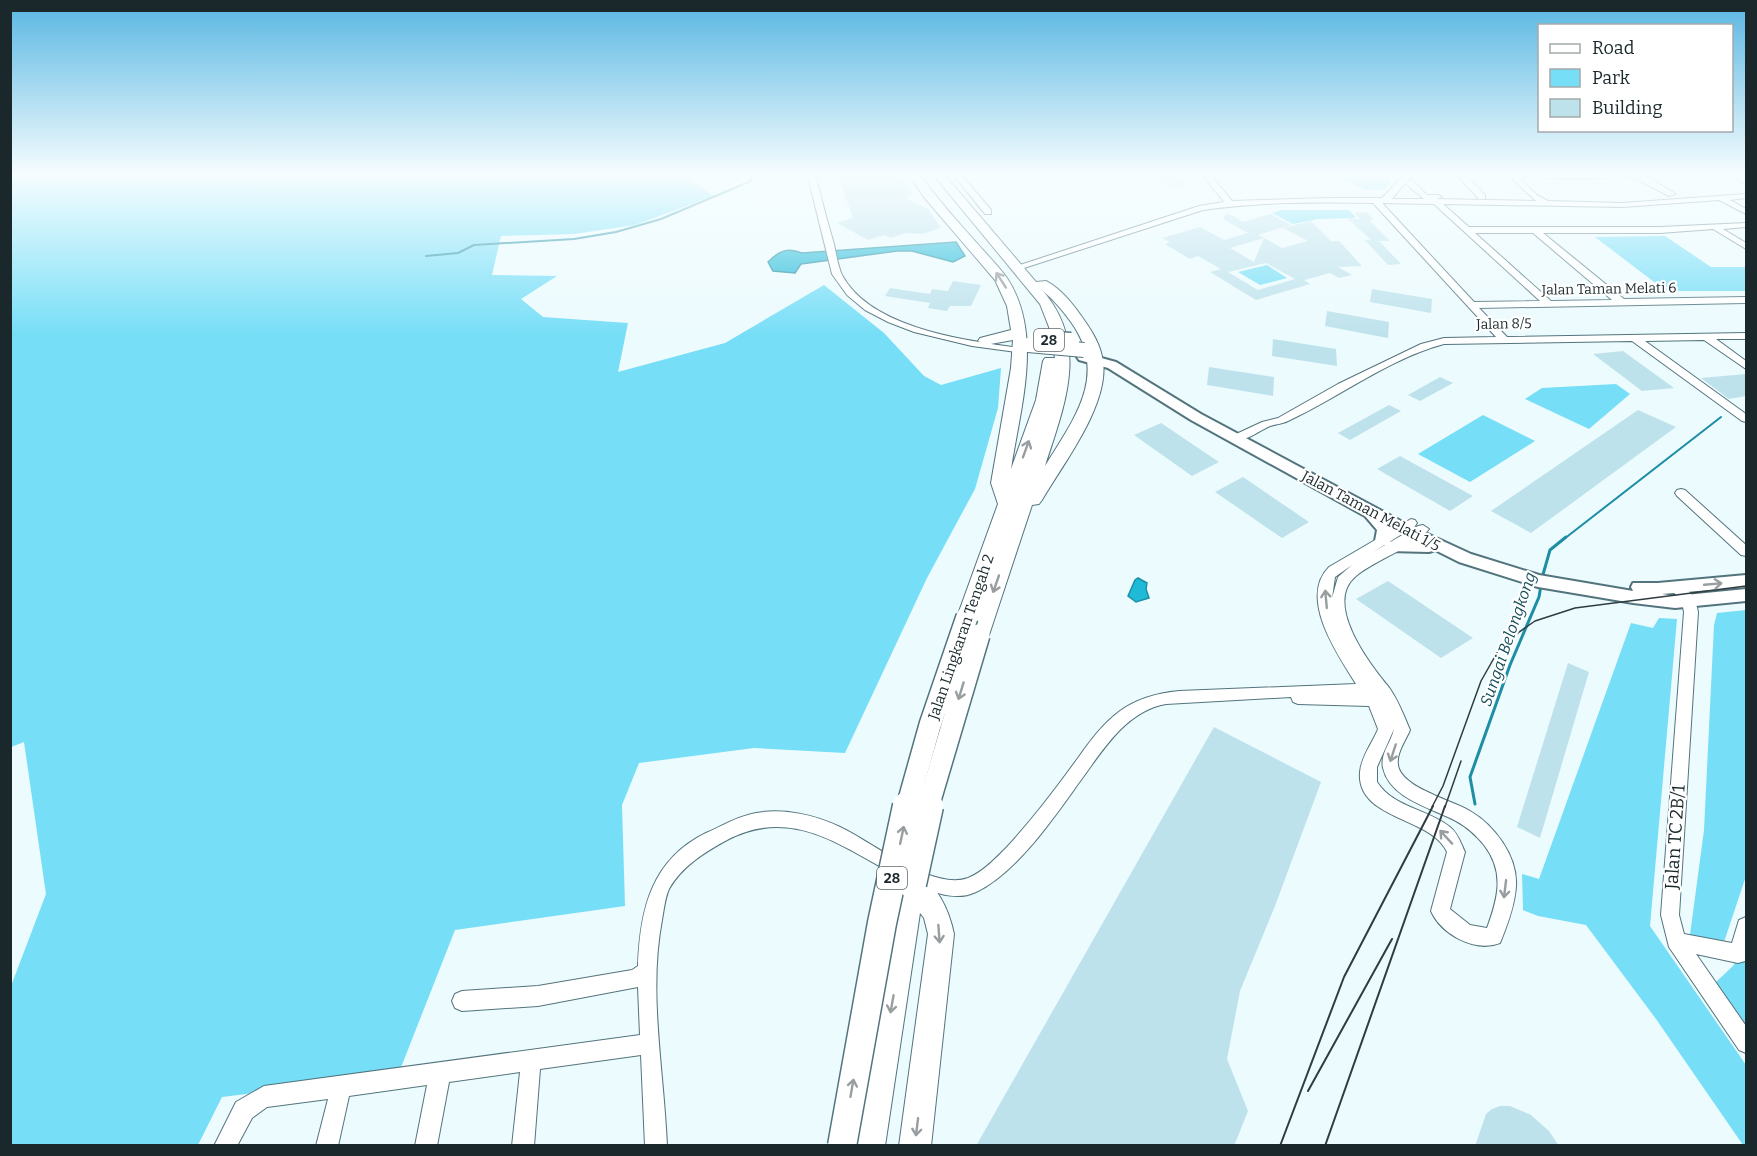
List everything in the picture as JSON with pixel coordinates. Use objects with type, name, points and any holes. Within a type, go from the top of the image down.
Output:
[{"type":"highway","points":[[956,227],[1001,279],[1014,306],[1024,341],[1000,483],[1007,504]]},
{"type":"highway","name":"Jalan Lingkaran Tengah 2","points":[[869,1146],[912,884],[930,800],[973,626],[1007,504],[1044,400],[1049,379],[1050,344],[1041,317],[1028,293],[968,227]]},
{"type":"highway","name":"Jalan Lingkaran Tengah 2","points":[[842,1146],[889,895],[911,793],[944,683],[973,626],[1014,533],[1058,402],[1062,381],[1064,363],[1058,327],[1046,303],[1018,267],[981,227]]},
{"type":"highway","points":[[1014,533],[1089,407],[1097,371],[1092,350],[1059,298],[1044,285],[1029,280]]},
{"type":"highway","points":[[992,344],[1005,338],[1024,341],[1071,341],[1092,350]]},
{"type":"highway","points":[[992,344],[1016,358],[1019,368]]},
{"type":"highway","points":[[912,884],[936,912],[941,934],[915,1146]]},
{"type":"main road","name":"Jalan Taman Melati 1/5","points":[[1024,341],[1092,350],[1368,510],[1544,577]]},
{"type":"main road","name":"Jalan Taman Melati 1/5","points":[[1244,438],[1413,529],[1450,552],[1544,577],[1633,597],[1689,602],[1746,595]]},
{"type":"main road","points":[[1368,510],[1385,529],[1388,544],[1418,545],[1450,552]]},
{"type":"main road","name":"Jalan Taman Melati 1/5","points":[[1689,602],[1746,581]]},
{"type":"street","points":[[824,227],[833,262],[845,288],[872,310],[910,327],[949,337],[992,344]]},
{"type":"street","points":[[1018,267],[1143,227]]},
{"type":"street","points":[[1399,227],[1503,339]]},
{"type":"street","points":[[1463,227],[1548,303]]},
{"type":"street","points":[[1466,230],[1727,227]]},
{"type":"street","points":[[1716,228],[1746,246]]},
{"type":"street","points":[[1535,230],[1621,302]]},
{"type":"street","name":"Jalan Taman Melati 6","points":[[1471,305],[1746,300]]},
{"type":"street","points":[[1705,336],[1746,366]]},
{"type":"street","name":"Jalan 8/5","points":[[1244,438],[1274,428],[1282,420],[1342,386],[1425,346],[1444,340],[1746,336]]},
{"type":"street","points":[[1633,337],[1745,419]]},
{"type":"street","points":[[1681,493],[1746,552]]},
{"type":"street","points":[[1378,694],[1386,729],[1368,773],[1371,786],[1380,798],[1391,806],[1445,833],[1456,852],[1440,911],[1451,924],[1467,933],[1481,938],[1493,937],[1507,887],[1506,870],[1495,847],[1483,832],[1463,816],[1406,788],[1392,775],[1390,759],[1402,730],[1378,694],[1346,635],[1340,612],[1339,586],[1349,574],[1388,544],[1413,529]]},
{"type":"street","name":"Jalan TC 2B/1","points":[[1689,602],[1670,915],[1676,941],[1746,1043]]},
{"type":"street","points":[[656,1146],[656,1118],[649,1044],[649,946],[658,894],[681,861],[705,843],[749,821],[787,820],[820,826],[913,875],[950,890],[968,887],[987,876],[1032,831],[1122,718],[1158,699],[1241,692],[1314,699],[1378,694]]},
{"type":"street","points":[[1676,941],[1738,954],[1746,926]]},
{"type":"street","points":[[462,1001],[538,996],[634,979],[649,971]]},
{"type":"street","points":[[225,1146],[244,1110],[264,1097],[649,1044]]},
{"type":"street","points":[[523,1146],[531,1060]]},
{"type":"street","points":[[426,1146],[440,1072]]},
{"type":"street","points":[[327,1146],[341,1086]]},
{"type":"green space","points":[[10,227],[622,227],[574,234],[501,236],[492,275],[557,276],[521,299],[543,317],[628,323],[618,372],[725,343],[824,285],[884,333],[924,376],[941,385],[1001,368],[998,408],[975,489],[927,578],[845,753],[754,748],[639,763],[622,805],[625,906],[455,930],[398,1075],[222,1097],[198,1145],[11,1145],[11,986],[46,894],[24,742],[11,747]]},
{"type":"green space","points":[[1665,236],[1711,267],[1746,267],[1746,291],[1666,291],[1595,237]]},
{"type":"green space","points":[[1267,265],[1287,278],[1260,285],[1238,272]]},
{"type":"green space","points":[[1616,384],[1630,394],[1589,429],[1525,399],[1542,388]]},
{"type":"green space","points":[[1483,415],[1535,441],[1470,482],[1418,454]]},
{"type":"green space","points":[[1746,610],[1746,876],[1724,942],[1690,935],[1704,830],[1714,625],[1717,613]]},
{"type":"green space","points":[[1659,618],[1677,619],[1650,926],[1746,1065],[1746,1145],[1743,1145],[1656,1019],[1586,925],[1538,916],[1523,910],[1522,874],[1539,879],[1631,623],[1653,628]]},
{"type":"green space","points":[[1746,942],[1746,1044],[1713,998],[1716,982],[1733,966]]},
{"type":"shaded area","points":[[956,242],[965,256],[953,262],[912,251],[897,251],[801,264],[795,273],[773,271],[768,262],[776,255],[788,250],[802,253]]},
{"type":"shaded area","points":[[1138,578],[1147,583],[1149,598],[1136,602],[1128,596]]},
{"type":"building","points":[[844,227],[941,228],[923,234],[905,233],[891,238],[884,235],[868,240]]},
{"type":"building","points":[[1200,227],[1224,240],[1248,233],[1237,227],[1285,227],[1258,235],[1264,238],[1282,248],[1308,241],[1283,228],[1317,227],[1331,241],[1339,241],[1362,266],[1338,267],[1352,275],[1339,278],[1330,273],[1304,280],[1310,284],[1256,300],[1210,272],[1221,269],[1198,256],[1190,259],[1165,244],[1170,242],[1162,238]],"holes":[[[1264,238],[1254,262],[1230,248]],[[1266,263],[1295,279],[1258,290],[1228,272]]]},
{"type":"building","points":[[1357,227],[1376,227],[1390,241],[1379,241],[1401,264],[1388,265],[1365,240],[1371,240]]},
{"type":"building","points":[[953,281],[981,285],[971,306],[950,306],[947,311],[928,308],[930,303],[885,296],[890,288],[930,294],[932,289],[948,291]]},
{"type":"building","points":[[1372,289],[1432,299],[1431,313],[1370,302]]},
{"type":"building","points":[[1327,311],[1389,322],[1388,338],[1325,326]]},
{"type":"building","points":[[1273,339],[1336,349],[1337,366],[1272,356]]},
{"type":"building","points":[[1623,351],[1674,388],[1642,391],[1593,354]]},
{"type":"building","points":[[1209,367],[1274,377],[1273,396],[1207,385]]},
{"type":"building","points":[[1746,374],[1746,396],[1729,399],[1701,378]]},
{"type":"building","points":[[1440,377],[1453,383],[1420,401],[1408,395]]},
{"type":"building","points":[[1389,405],[1401,411],[1350,440],[1338,433]]},
{"type":"building","points":[[1638,410],[1676,427],[1531,533],[1491,511]]},
{"type":"building","points":[[1161,423],[1219,462],[1192,476],[1134,435]]},
{"type":"building","points":[[1400,456],[1473,496],[1450,511],[1377,469]]},
{"type":"building","points":[[1243,477],[1309,522],[1282,538],[1215,492]]},
{"type":"building","points":[[1388,581],[1473,638],[1441,658],[1356,599]]},
{"type":"building","points":[[1568,663],[1589,672],[1540,838],[1517,827]]},
{"type":"building","points":[[1214,727],[1321,782],[1275,906],[1240,991],[1227,1059],[1248,1111],[1234,1146],[976,1146]]},
{"type":"building","points":[[1500,1106],[1510,1106],[1531,1115],[1549,1131],[1559,1146],[1475,1146],[1486,1114]]},
{"type":"waterway","points":[[426,256],[458,253],[474,245],[574,239],[633,227]]},
{"type":"waterway","name":"Sungai Belongkong","points":[[1564,539],[1721,417]]},
{"type":"waterway","name":"Sungai Belongkong","points":[[1542,578],[1550,550],[1566,537]]},
{"type":"waterway","name":"Sungai Belongkong","points":[[1475,804],[1470,777],[1510,665],[1539,597],[1541,585]]},
{"type":"tram line","points":[[1432,807],[1443,786],[1481,681],[1502,644],[1535,621],[1575,608],[1746,586]]},
{"type":"tram line","points":[[1445,807],[1461,761]]},
{"type":"tram line","points":[[1280,1146],[1344,977],[1433,806]]},
{"type":"tram line","points":[[1325,1146],[1445,806]]},
{"type":"tram line","points":[[1308,1091],[1392,939]]}]
